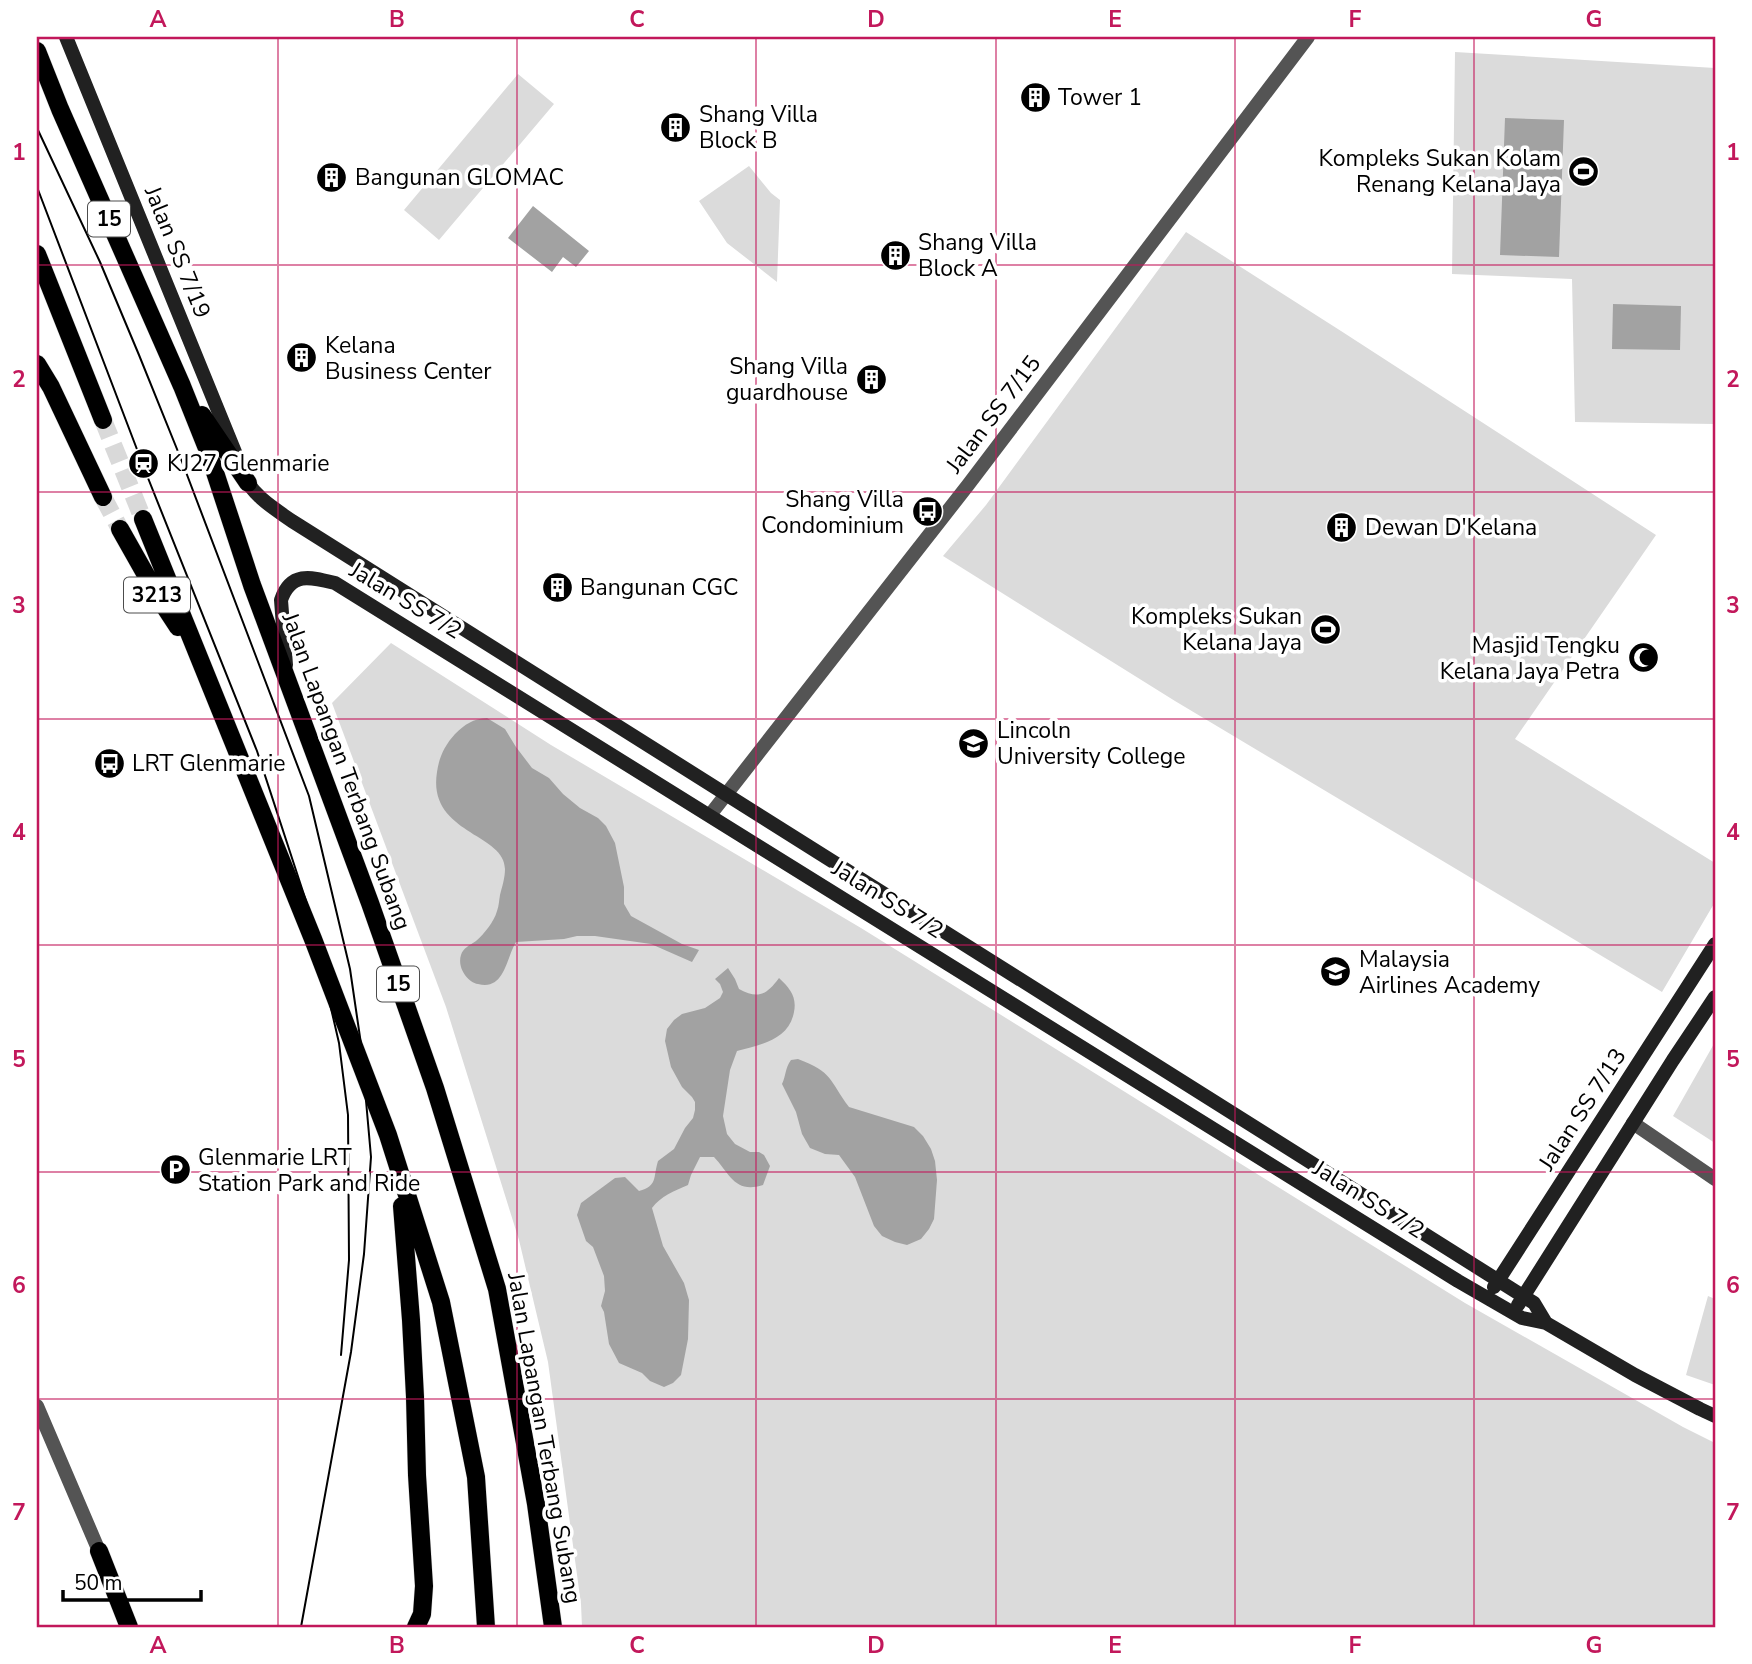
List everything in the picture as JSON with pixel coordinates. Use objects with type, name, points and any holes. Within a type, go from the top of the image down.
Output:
[{"type":"main road","name":"15","points":[[37,51],[65,121],[182,386]]},
{"type":"main road","points":[[37,254],[103,420]]},
{"type":"main road","points":[[37,364],[51,387],[103,497]]},
{"type":"main road","points":[[182,386],[248,483]]},
{"type":"main road","name":"Jalan Lapangan Terbang Subang","points":[[182,386],[208,451],[252,585],[431,1076],[497,1289],[536,1504],[553,1627]]},
{"type":"main road","points":[[143,519],[313,939],[388,1135],[441,1302],[477,1477],[486,1627]]},
{"type":"main road","name":"3213","points":[[120,529],[159,598],[199,659]]},
{"type":"main road","points":[[400,1175],[411,1320],[424,1586],[422,1614],[415,1627]]},
{"type":"main road","points":[[99,1551],[129,1627]]},
{"type":"street","name":"Jalan SS 7/19","points":[[66,37],[248,483]]},
{"type":"street","name":"Jalan SS 7/15","points":[[710,816],[968,485],[1308,37]]},
{"type":"street","name":"Jalan SS 7/2","points":[[248,483],[262,499],[292,521],[1534,1303],[1546,1323]]},
{"type":"street","name":"Jalan SS 7/2","points":[[287,682],[281,600],[285,590],[290,584],[311,577],[335,583],[1446,1274],[1522,1318],[1546,1323],[1635,1375],[1715,1416]]},
{"type":"street","name":"Jalan SS 7/13","points":[[1487,1298],[1715,944]]},
{"type":"street","points":[[1513,1312],[1715,997]]},
{"type":"street","points":[[1643,1056],[1673,1060]]},
{"type":"street","points":[[1633,1123],[1715,1179]]},
{"type":"street","points":[[37,1406],[99,1551]]},
{"type":"shaded area","name":"Kompleks Sukan Kolam Renang Kelana Jaya","points":[[1455,52],[1715,68],[1715,424],[1575,422],[1572,279],[1452,274]]},
{"type":"shaded area","points":[[518,74],[554,104],[439,240],[404,210]]},
{"type":"shaded area","points":[[1505,118],[1564,120],[1559,257],[1500,255]]},
{"type":"shaded area","points":[[749,166],[780,200],[777,282],[727,243],[699,201]]},
{"type":"shaded area","points":[[533,206],[589,251],[576,267],[563,257],[552,272],[508,238]]},
{"type":"shaded area","name":"Kompleks Sukan Kelana Jaya","points":[[1186,232],[1656,535],[1515,739],[1715,863],[1715,902],[1662,992],[1175,701],[943,556],[986,505]]},
{"type":"shaded area","points":[[1613,304],[1681,306],[1680,350],[1612,349]]},
{"type":"shaded area","points":[[391,643],[551,745],[861,928],[1465,1303],[1715,1443],[1715,1627],[582,1627],[548,1362],[519,1240],[446,1007],[332,703]]},
{"type":"shaded area","points":[[487,718],[505,729],[532,768],[549,778],[563,794],[606,826],[615,843],[624,887],[624,904],[631,916],[682,944],[699,950],[692,962],[651,944],[577,936],[516,942],[503,972],[494,983],[478,984],[467,977],[460,964],[461,955],[494,919],[505,869],[502,857],[493,847],[454,820],[443,808],[437,792],[437,772],[443,752],[455,734],[470,723]]},
{"type":"shaded area","points":[[728,968],[739,989],[757,995],[771,988],[779,978],[792,993],[794,1012],[791,1021],[780,1035],[737,1051],[730,1070],[723,1116],[727,1134],[735,1144],[750,1152],[764,1155],[770,1166],[763,1185],[739,1185],[714,1157],[700,1157],[688,1185],[664,1197],[652,1208],[663,1246],[684,1283],[689,1300],[688,1339],[681,1375],[664,1387],[619,1363],[609,1344],[601,1306],[605,1291],[604,1276],[593,1247],[586,1241],[577,1215],[581,1203],[615,1178],[625,1177],[639,1191],[652,1184],[658,1161],[674,1149],[693,1118],[695,1102],[682,1087],[671,1067],[665,1041],[667,1029],[682,1014],[705,1008],[720,998],[723,992],[715,979]]},
{"type":"shaded area","points":[[1715,1042],[1715,1143],[1673,1116]]},
{"type":"shaded area","points":[[798,1059],[824,1073],[849,1107],[914,1127],[923,1136],[935,1161],[937,1180],[934,1219],[921,1239],[907,1245],[882,1236],[874,1226],[855,1177],[839,1155],[825,1154],[810,1148],[782,1084],[789,1063]]},
{"type":"shaded area","points":[[1708,1296],[1715,1299],[1715,1385],[1686,1375]]},
{"type":"tunnel","points":[[103,420],[143,519]]},
{"type":"tunnel","points":[[103,497],[120,529]]},
{"type":"tram line","points":[[37,128],[100,262],[139,355],[309,796],[350,969],[361,1044],[371,1157],[364,1254],[351,1352],[301,1627]]},
{"type":"tram line","points":[[37,187],[146,473],[257,751],[307,904],[339,1043],[348,1115],[349,1260],[341,1355]]},
{"type":"place","name":"Tower 1","points":[[1035,97]]},
{"type":"place","name":"Shang Villa Block B","points":[[676,127]]},
{"type":"place","name":"Kompleks Sukan Kolam Renang Kelana Jaya","points":[[1584,171]]},
{"type":"place","name":"Bangunan GLOMAC","points":[[332,177]]},
{"type":"place","name":"Shang Villa Block A","points":[[895,255]]},
{"type":"place","name":"Kelana Business Center","points":[[302,358]]},
{"type":"place","name":"Shang Villa guardhouse","points":[[871,379]]},
{"type":"place","name":"KJ27 Glenmarie","points":[[144,463]]},
{"type":"place","name":"Shang Villa Condominium","points":[[927,512]]},
{"type":"place","name":"Dewan D'Kelana","points":[[1342,527]]},
{"type":"place","name":"Bangunan CGC","points":[[557,587]]},
{"type":"place","name":"Kompleks Sukan Kelana Jaya","points":[[1325,629]]},
{"type":"place","name":"Masjid Tengku Kelana Jaya Petra","points":[[1643,658]]},
{"type":"place","name":"Lincoln University College","points":[[974,743]]},
{"type":"place","name":"LRT Glenmarie","points":[[109,763]]},
{"type":"place","name":"Malaysia Airlines Academy","points":[[1336,972]]},
{"type":"place","name":"Glenmarie LRT Station Park and Ride","points":[[175,1170]]}]
